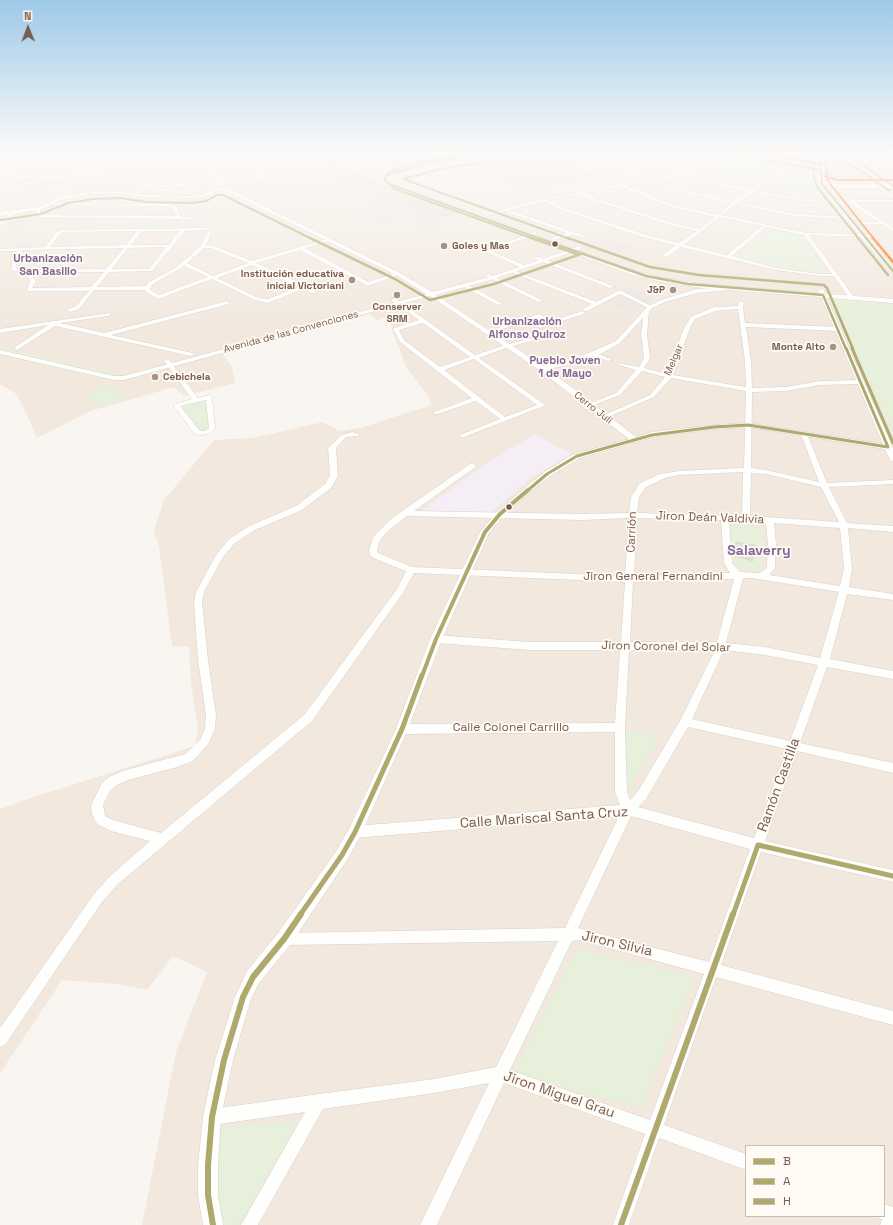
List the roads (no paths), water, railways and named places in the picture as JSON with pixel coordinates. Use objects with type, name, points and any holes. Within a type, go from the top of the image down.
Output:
[{"type":"main road","points":[[465,210],[649,274],[680,280],[822,292],[893,301]]},
{"type":"main road","points":[[474,210],[534,234],[553,239],[646,276],[688,284],[699,288],[822,292]]},
{"type":"main road","points":[[845,210],[863,236],[893,271]]},
{"type":"main road","points":[[848,210],[893,261]]},
{"type":"main road","points":[[850,295],[893,295]]},
{"type":"street","points":[[0,212],[12,213],[27,210]]},
{"type":"street","points":[[39,210],[38,216],[198,218]]},
{"type":"street","points":[[177,210],[180,218]]},
{"type":"street","name":"Cerro Juli","points":[[268,210],[398,274],[428,292],[542,368],[634,439]]},
{"type":"street","points":[[488,215],[504,210]]},
{"type":"street","points":[[505,210],[583,237]]},
{"type":"street","points":[[566,210],[648,237],[776,269],[820,275],[836,275]]},
{"type":"street","points":[[628,210],[675,225],[701,230]]},
{"type":"street","points":[[693,210],[806,234],[871,236]]},
{"type":"street","points":[[666,255],[701,230],[725,210]]},
{"type":"street","points":[[772,210],[809,217],[849,218]]},
{"type":"street","points":[[863,210],[893,230]]},
{"type":"street","points":[[0,226],[12,213]]},
{"type":"street","points":[[860,223],[882,223]]},
{"type":"street","points":[[728,257],[765,226]]},
{"type":"street","points":[[32,272],[31,278],[33,281],[29,290],[147,288],[184,264],[204,246],[207,231],[185,228],[183,230],[158,229],[140,231],[60,232],[46,248]]},
{"type":"street","points":[[20,249],[14,260],[15,270],[32,272],[150,270],[183,230]]},
{"type":"street","points":[[70,310],[77,308],[140,231]]},
{"type":"street","points":[[553,239],[572,233]]},
{"type":"street","points":[[522,265],[487,251],[534,234]]},
{"type":"street","points":[[806,234],[850,295]]},
{"type":"street","points":[[147,288],[148,291],[158,297],[162,296],[252,263],[330,240]]},
{"type":"street","points":[[0,250],[171,246]]},
{"type":"street","points":[[204,246],[211,247],[252,263],[313,292]]},
{"type":"street","points":[[301,248],[368,284],[398,274]]},
{"type":"street","name":"Avenida de las Convenciones","points":[[428,292],[464,285],[573,248]]},
{"type":"street","points":[[540,259],[612,287]]},
{"type":"street","points":[[184,264],[214,277],[257,299],[268,301],[304,287]]},
{"type":"street","name":"Avenida de las Convenciones","points":[[0,344],[118,372],[129,372],[169,363],[397,302],[428,292],[514,271],[522,265]]},
{"type":"street","points":[[514,271],[596,304]]},
{"type":"street","points":[[490,276],[540,301]]},
{"type":"street","points":[[542,368],[571,362],[594,354],[618,342],[648,310],[667,299],[715,282]]},
{"type":"street","points":[[464,285],[500,304]]},
{"type":"street","points":[[488,332],[529,319],[540,326],[550,323],[584,311],[620,292],[648,310]]},
{"type":"street","points":[[822,292],[890,452]]},
{"type":"street","points":[[397,302],[542,405],[462,436]]},
{"type":"street","points":[[104,334],[226,303]]},
{"type":"street","name":"Melgar","points":[[604,417],[652,396],[660,388],[669,376],[687,328],[693,318],[714,309],[740,305],[744,325]]},
{"type":"street","points":[[589,405],[618,394],[640,369],[647,358],[644,334],[648,310]]},
{"type":"street","points":[[0,331],[108,314]]},
{"type":"street","points":[[423,321],[396,329],[402,341],[504,419]]},
{"type":"street","points":[[18,348],[53,323],[191,354]]},
{"type":"street","points":[[746,518],[749,389],[744,325],[838,329]]},
{"type":"street","points":[[440,369],[507,346],[562,331]]},
{"type":"street","name":"Avenida de las Convenciones","points":[[0,352],[114,378],[129,377],[191,354],[279,333]]},
{"type":"street","points":[[594,354],[610,360]]},
{"type":"street","points":[[169,363],[196,400]]},
{"type":"street","points":[[621,364],[669,376],[749,389],[786,389],[820,382],[861,382]]},
{"type":"street","points":[[209,397],[212,428],[207,433],[196,432],[176,406],[196,400],[209,397]]},
{"type":"street","points":[[436,413],[478,398]]},
{"type":"street","points":[[212,1225],[208,1195],[212,1117],[224,1060],[242,997],[257,972],[284,939],[342,855],[355,832],[402,729],[436,639],[466,573],[485,532],[500,514],[547,474],[577,456],[634,439],[672,432],[748,425],[804,434],[890,452]]},
{"type":"street","points":[[163,838],[111,825],[101,820],[98,814],[97,805],[101,796],[106,787],[113,781],[126,775],[174,764],[189,758],[204,743],[210,728],[211,715],[203,660],[198,602],[200,592],[220,555],[232,541],[252,528],[299,508],[328,486],[334,476],[332,448],[344,436],[352,434],[357,435]]},
{"type":"street","name":"Ramón Castilla","points":[[621,1225],[654,1128],[758,845],[792,746],[824,662],[844,590],[848,568],[844,525],[824,485],[804,434]]},
{"type":"street","points":[[406,513],[473,466]]},
{"type":"street","name":"Carrión","points":[[628,810],[621,792],[620,727],[630,579],[633,505],[639,490],[643,485],[663,476],[697,471],[747,470],[766,472],[824,485],[893,482]]},
{"type":"street","name":"Jiron Deán Valdivia","points":[[406,513],[583,517],[724,517],[893,529]]},
{"type":"street","name":"Jiron General Fernandini","points":[[406,513],[380,533],[376,539],[373,551],[374,555],[411,570],[630,579],[762,576],[844,590],[893,596]]},
{"type":"street","points":[[428,1225],[628,810],[642,795],[685,722],[721,646],[739,577],[728,563],[724,517]]},
{"type":"street","points":[[762,576],[771,568],[772,545],[770,520]]},
{"type":"street","points":[[0,1040],[98,898],[114,880],[308,718],[400,591],[411,570]]},
{"type":"street","name":"Jiron Coronel del Solar","points":[[436,639],[530,646],[721,646],[765,651],[893,674]]},
{"type":"street","points":[[685,722],[893,768]]},
{"type":"street","name":"Calle Colonel Carrillo","points":[[402,729],[620,727]]},
{"type":"street","name":"Calle Mariscal Santa Cruz","points":[[355,832],[628,810],[758,845],[893,876]]},
{"type":"street","name":"Jiron Silvia","points":[[284,939],[580,934],[713,968],[893,1018]]},
{"type":"street","name":"Jiron Miguel Grau","points":[[212,1117],[434,1086],[500,1074],[745,1162]]},
{"type":"street","points":[[249,1225],[319,1101]]},
{"type":"place","name":"Goles y Mas","points":[[444,246]]},
{"type":"place","name":"Institución educativa inicial Victoriani","points":[[352,280]]},
{"type":"place","name":"J&P","points":[[673,290]]},
{"type":"place","name":"Conserver SRM","points":[[397,295]]},
{"type":"place","name":"Monte Alto","points":[[833,347]]},
{"type":"place","name":"Cebichela","points":[[155,377]]},
{"type":"district","name":"Urbanización San Basilio","points":[[48,265]]},
{"type":"district","name":"Urbanización Alfonso Quiroz","points":[[527,328]]},
{"type":"district","name":"Pueblo Joven 1 de Mayo","points":[[565,367]]},
{"type":"district","name":"Salaverry","points":[[759,551]]}]
